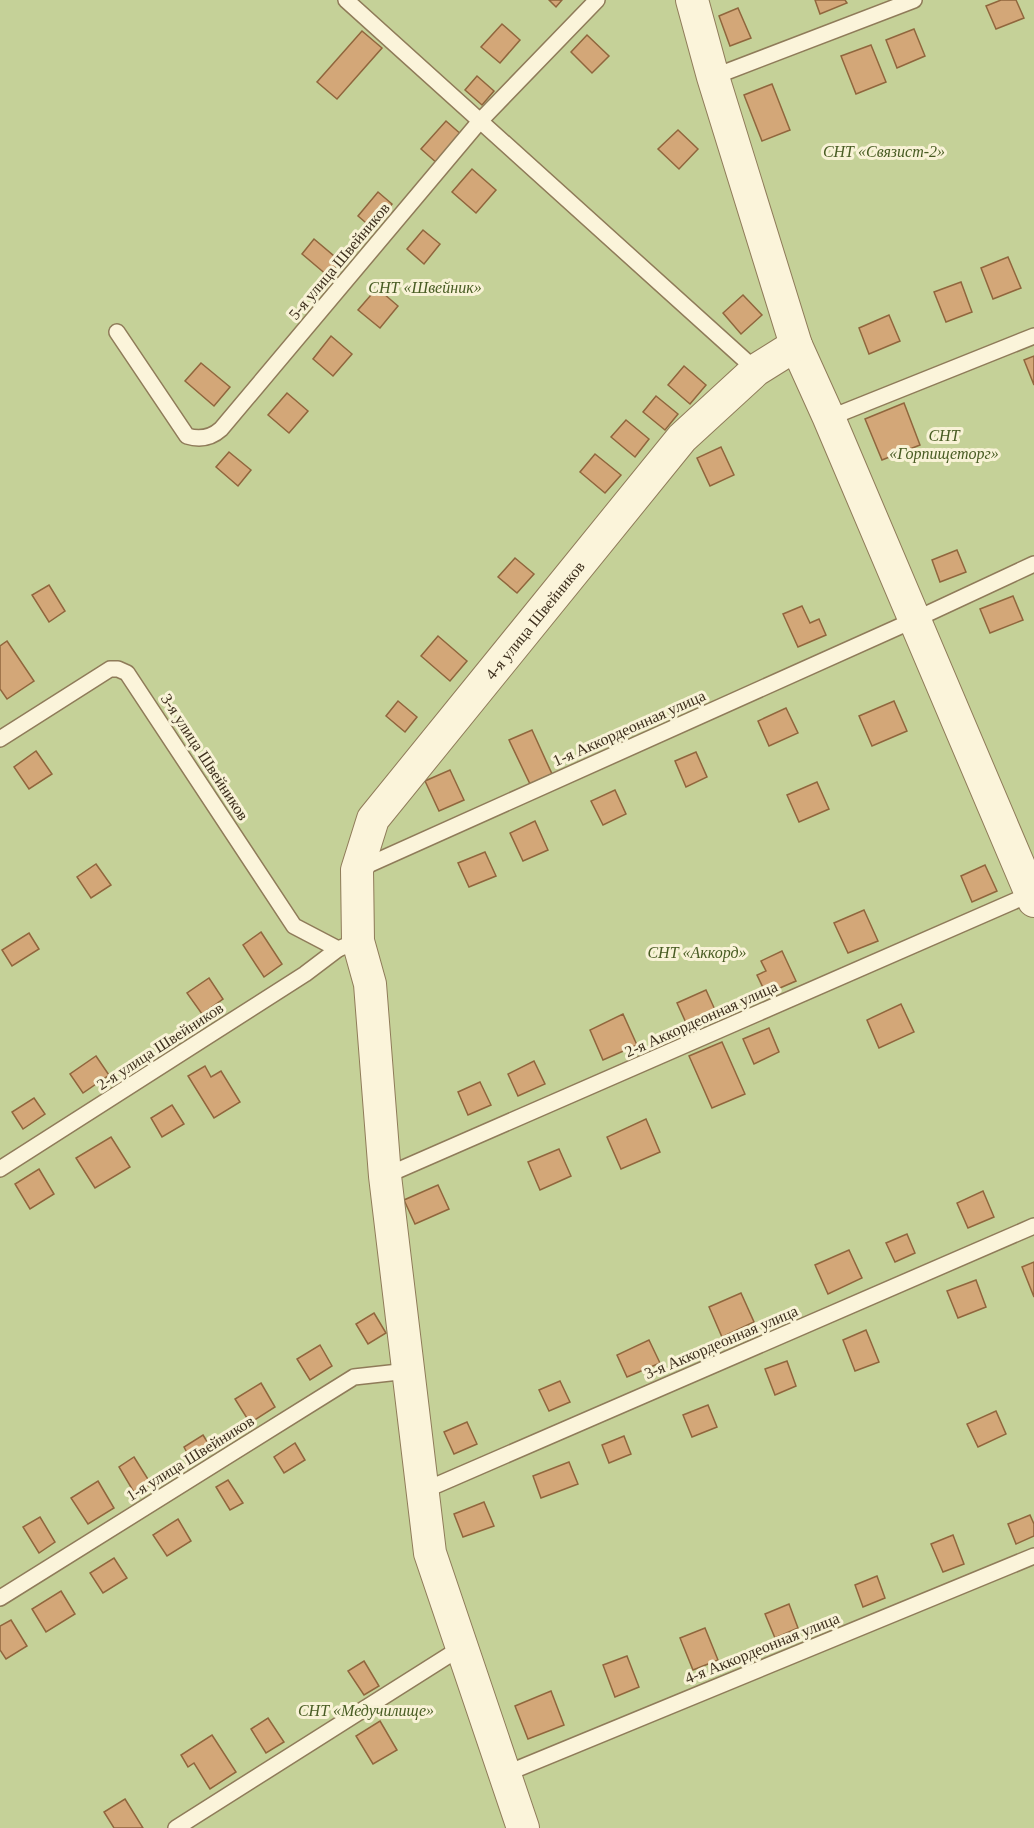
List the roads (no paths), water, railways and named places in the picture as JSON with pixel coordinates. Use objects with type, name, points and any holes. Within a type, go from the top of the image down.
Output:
[{"type":"street","points":[[692,0],[713,77],[796,345],[1033,896]]},
{"type":"street","name":"4-я улица Швейников","points":[[523,1828],[430,1553],[384,1176],[370,984],[348,945],[357,870],[373,819],[682,438],[756,370],[796,345]]},
{"type":"lane","points":[[346,0],[756,370]]},
{"type":"lane","name":"5-я улица Швейников","points":[[117,332],[187,436],[197,439],[216,434],[480,120],[597,0]]},
{"type":"lane","points":[[713,77],[914,0]]},
{"type":"lane","points":[[829,418],[1034,336]]},
{"type":"lane","name":"1-я Аккордеонная улица","points":[[357,870],[1034,564]]},
{"type":"lane","name":"3-я улица Швейников","points":[[0,739],[110,669],[118,669],[127,673],[294,926],[348,945]]},
{"type":"lane","name":"2-я Аккордеонная улица","points":[[384,1176],[1033,896]]},
{"type":"lane","name":"2-я улица Швейников","points":[[0,1169],[348,945]]},
{"type":"lane","name":"3-я Аккордеонная улица","points":[[423,1491],[1034,1226]]},
{"type":"lane","name":"1-я улица Швейников","points":[[0,1598],[354,1377],[408,1371]]},
{"type":"lane","name":"4-я Аккордеонная улица","points":[[505,1774],[1034,1556]]},
{"type":"lane","points":[[176,1828],[462,1647]]},
{"type":"park label","name":"СНТ «Связист-2»","points":[[884,151]]},
{"type":"park label","name":"СНТ «Швейник»","points":[[425,287]]},
{"type":"park label","name":"СНТ «Горпищеторг»","points":[[944,444]]},
{"type":"park label","name":"СНТ «Аккорд»","points":[[697,952]]},
{"type":"park label","name":"СНТ «Медучилище»","points":[[366,1710]]}]
